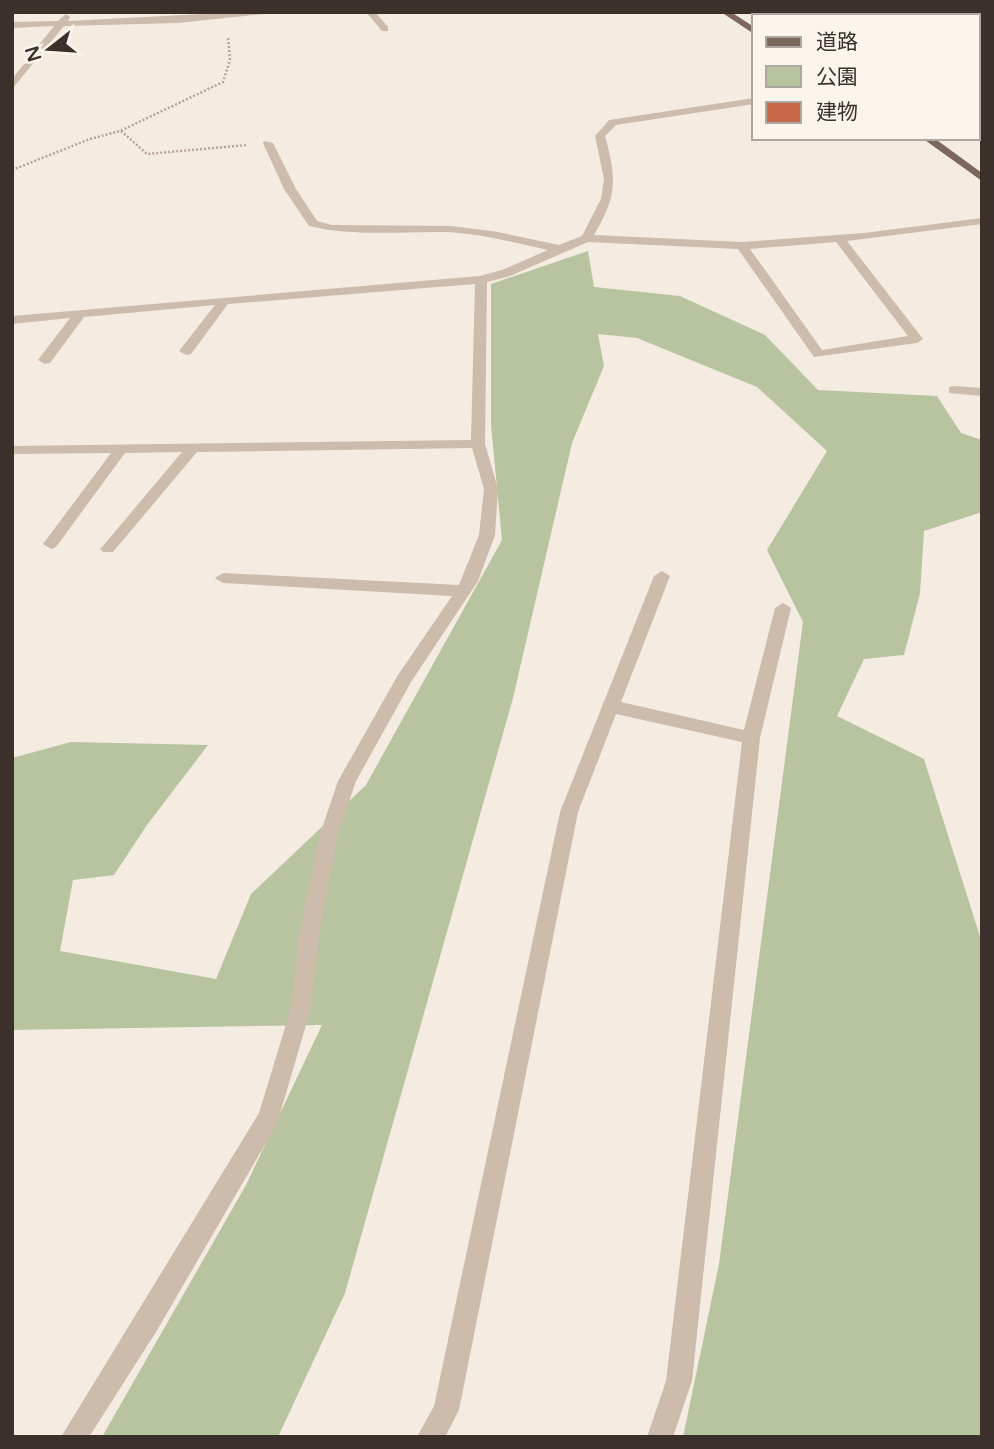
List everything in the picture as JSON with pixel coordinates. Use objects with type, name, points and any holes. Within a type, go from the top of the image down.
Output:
[{"type":"main road","points":[[725,12],[752,30]]},
{"type":"main road","points":[[930,140],[982,178]]},
{"type":"street","points":[[12,86],[68,12]]},
{"type":"street","points":[[12,25],[220,18],[278,12]]},
{"type":"street","points":[[370,12],[385,29]]},
{"type":"street","points":[[586,237],[608,201],[611,177],[600,136],[612,122],[752,101]]},
{"type":"street","points":[[268,143],[290,189],[313,224],[332,228],[451,229],[498,235],[559,249]]},
{"type":"street","points":[[12,320],[481,280],[506,273],[586,237],[742,246],[864,236],[982,221]]},
{"type":"street","points":[[742,246],[819,354],[917,339],[838,237]]},
{"type":"street","points":[[74,1437],[146,1323],[269,1117],[301,1008],[309,934],[329,834],[348,781],[404,679],[470,581],[487,535],[491,489],[478,444],[481,280]]},
{"type":"street","points":[[186,351],[225,300]]},
{"type":"street","points":[[45,360],[80,313]]},
{"type":"street","points":[[954,390],[982,392]]},
{"type":"street","points":[[12,450],[478,444]]},
{"type":"street","points":[[108,550],[194,448]]},
{"type":"street","points":[[51,544],[121,449]]},
{"type":"street","points":[[430,1437],[446,1410],[569,812],[662,576]]},
{"type":"street","points":[[223,578],[463,591]]},
{"type":"street","points":[[660,1437],[679,1381],[751,738],[783,608]]},
{"type":"street","points":[[611,706],[751,738]]},
{"type":"path","points":[[12,170],[90,139],[120,131],[223,82],[229,70],[231,46],[220,18]]},
{"type":"path","points":[[120,131],[147,154],[268,143]]},
{"type":"green space","points":[[588,251],[594,287],[680,296],[765,335],[818,390],[937,396],[961,433],[982,440],[982,512],[924,531],[920,593],[904,655],[864,659],[837,716],[924,759],[982,943],[982,1437],[683,1437],[719,1264],[803,622],[767,550],[827,451],[757,387],[637,338],[598,334],[604,366],[572,443],[513,698],[345,1293],[278,1437],[102,1437],[246,1185],[322,1025],[12,1030],[12,758],[71,742],[208,745],[147,825],[114,875],[73,880],[60,951],[216,979],[251,894],[366,785],[502,540],[491,425],[491,284]]},
{"type":"building","points":[[817,12],[948,12],[939,14]]}]
